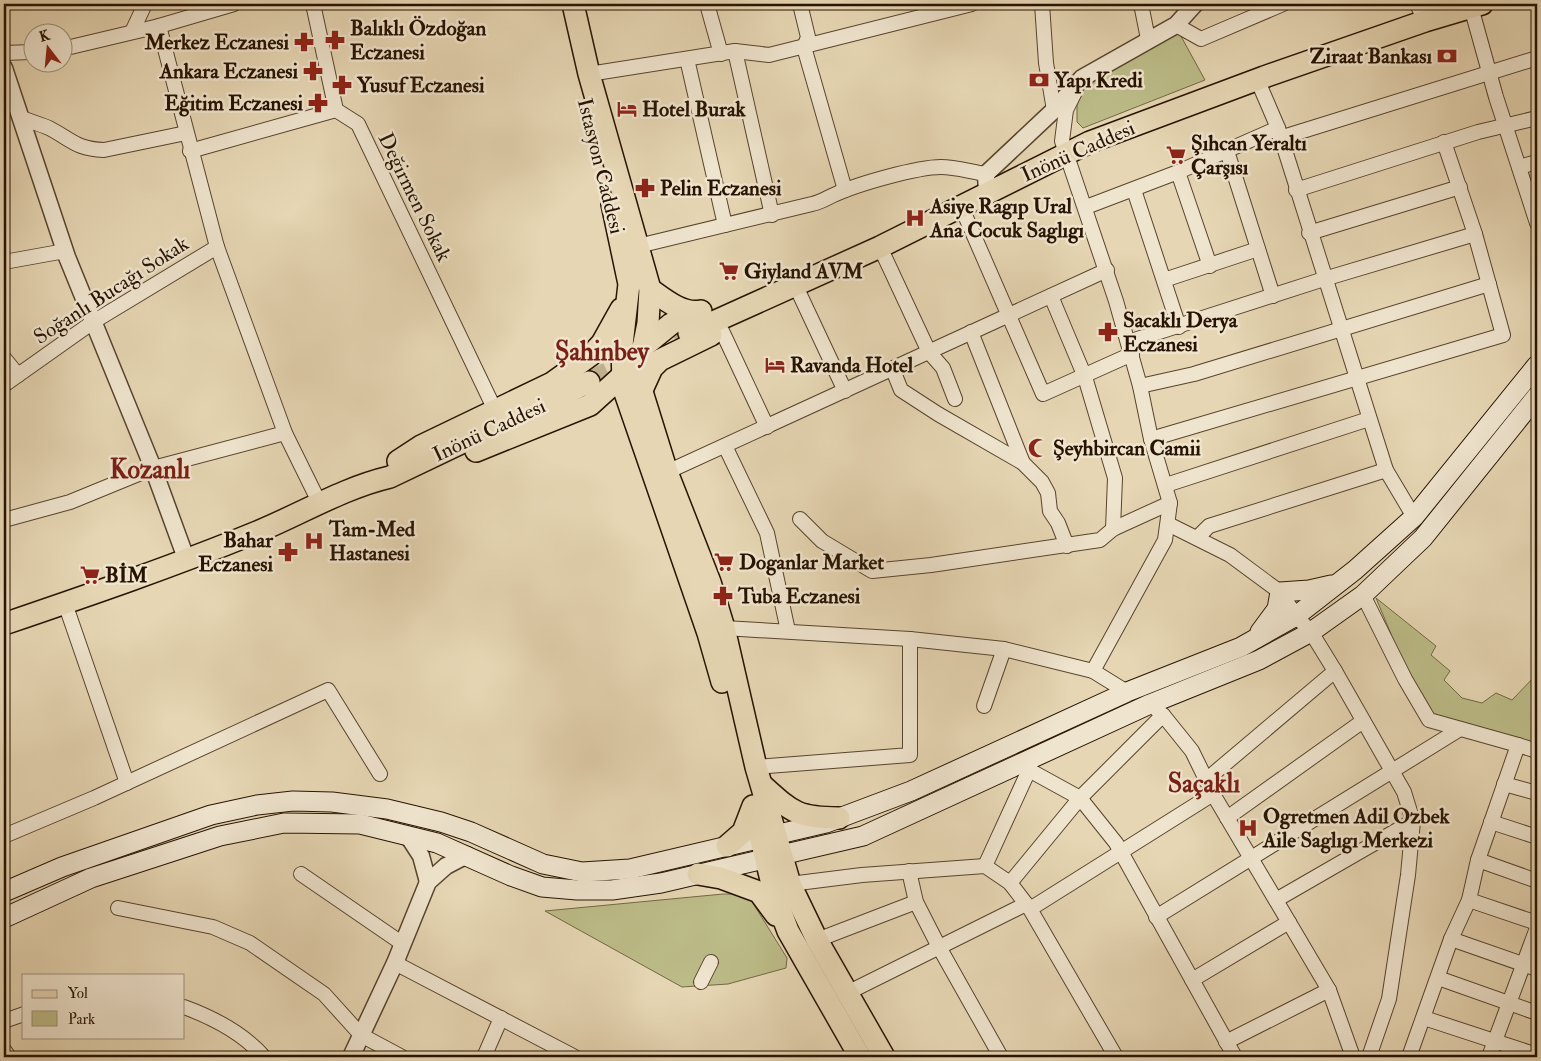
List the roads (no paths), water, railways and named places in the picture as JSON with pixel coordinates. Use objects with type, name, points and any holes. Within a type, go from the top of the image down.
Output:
[{"type":"main road","name":"Istasyon Caddesi","points":[[557,4],[613,210],[629,284],[623,331],[622,376],[632,418],[716,631]]},
{"type":"main road","points":[[573,4],[589,74],[650,289],[648,324],[639,368],[642,391],[667,472],[710,582],[716,631],[753,806],[768,835]]},
{"type":"main road","name":"Inönü Caddesi","points":[[689,333],[880,247],[961,206],[986,184],[1126,128],[1257,80],[1421,12],[1476,5]]},
{"type":"main road","points":[[642,391],[652,368],[660,360],[854,271],[880,247]]},
{"type":"main road","points":[[4,624],[186,561],[320,504],[377,483],[424,474],[590,404],[622,376],[644,346],[671,324],[694,312],[724,304],[852,252],[880,247]]},
{"type":"main road","points":[[650,289],[672,304],[694,312]]},
{"type":"main road","points":[[4,632],[183,574],[265,541],[377,483],[421,446],[552,383],[592,355],[602,343],[626,300]]},
{"type":"main road","points":[[4,892],[62,867],[211,816],[257,805],[293,800],[332,802],[387,809],[441,822],[471,832],[543,864],[582,872],[630,869],[768,835],[826,823],[972,765],[1127,692],[1241,647],[1296,616],[1337,584],[1414,518],[1537,366]]},
{"type":"main road","name":"Inönü Caddesi","points":[[377,483],[589,382]]},
{"type":"main road","points":[[4,918],[91,878],[220,836],[284,823],[352,824],[408,836],[437,843],[510,876],[542,887],[577,890],[612,890],[698,874],[862,836],[1157,709],[1259,660],[1310,632],[1363,595],[1423,538],[1537,396]]},
{"type":"main road","points":[[590,404],[614,407],[632,418]]},
{"type":"main road","points":[[1253,640],[1278,609],[1280,592],[1309,590],[1337,584]]},
{"type":"main road","points":[[716,631],[759,776],[768,835],[774,855],[817,940],[884,1057]]},
{"type":"main road","points":[[759,776],[791,811],[821,818],[839,818]]},
{"type":"main road","points":[[728,846],[743,832],[753,806]]},
{"type":"main road","points":[[774,855],[775,896],[788,931]]},
{"type":"main road","points":[[698,874],[721,878],[759,892],[788,931],[860,1057]]},
{"type":"street","points":[[132,32],[145,4]]},
{"type":"street","points":[[72,47],[160,26],[234,4]]},
{"type":"street","points":[[190,151],[336,110],[313,4]]},
{"type":"street","points":[[707,4],[721,54]]},
{"type":"street","points":[[800,4],[808,37],[804,47],[845,190]]},
{"type":"street","points":[[589,74],[735,51],[769,54],[804,47],[972,4]]},
{"type":"street","points":[[1042,4],[1046,63],[1054,110]]},
{"type":"street","points":[[1141,4],[1148,39]]},
{"type":"street","points":[[638,246],[725,224],[772,215],[828,200],[834,194],[887,177],[940,167],[986,184],[1082,78],[1148,39],[1176,25],[1195,4]]},
{"type":"street","points":[[1176,25],[1200,39],[1283,4]]},
{"type":"street","points":[[1476,5],[1489,72],[1536,219]]},
{"type":"street","points":[[160,26],[190,151],[217,247],[285,433],[320,504]]},
{"type":"street","points":[[735,51],[772,215]]},
{"type":"street","points":[[4,53],[22,52]]},
{"type":"street","points":[[1086,207],[1134,190],[1227,151],[1279,133],[1537,58]]},
{"type":"street","points":[[687,59],[725,224]]},
{"type":"street","points":[[4,68],[65,251],[153,468],[186,561]]},
{"type":"street","points":[[1082,78],[1066,110],[1062,141],[1107,270],[1130,348],[1151,439],[1170,503],[1165,540],[1093,671]]},
{"type":"street","points":[[1257,80],[1279,133],[1386,470],[1414,518]]},
{"type":"street","name":"Değirmen Sokak","points":[[336,110],[358,124],[495,410]]},
{"type":"street","points":[[22,118],[49,129],[80,148],[91,150],[104,150],[186,134]]},
{"type":"street","points":[[1296,190],[1444,142],[1537,118]]},
{"type":"street","points":[[1151,439],[1503,335],[1475,234],[1444,142]]},
{"type":"street","points":[[1227,151],[1273,296]]},
{"type":"street","points":[[1519,166],[1537,162]]},
{"type":"street","points":[[1178,172],[1210,266]]},
{"type":"street","points":[[1310,233],[1460,187]]},
{"type":"street","points":[[1134,190],[1179,326]]},
{"type":"street","points":[[961,206],[1043,394],[1085,377],[1130,348],[1179,326],[1324,279],[1475,234]]},
{"type":"street","name":"Soğanlı Bucağı Sokak","points":[[4,385],[94,322],[217,247]]},
{"type":"street","points":[[880,247],[929,352],[943,368],[955,399]]},
{"type":"street","points":[[1164,280],[1258,249]]},
{"type":"street","points":[[4,262],[65,251]]},
{"type":"street","points":[[667,472],[1107,270]]},
{"type":"street","points":[[1140,386],[1194,374],[1489,284]]},
{"type":"street","points":[[800,295],[845,391]]},
{"type":"street","points":[[1050,296],[1085,377],[1115,478],[1114,529]]},
{"type":"street","points":[[722,331],[767,427]]},
{"type":"street","points":[[971,332],[1023,463]]},
{"type":"street","points":[[4,358],[18,375]]},
{"type":"street","points":[[892,370],[901,390],[938,414],[1023,463],[1042,482],[1048,492],[1050,511],[1058,523],[1067,546]]},
{"type":"street","points":[[1166,485],[1369,419]]},
{"type":"street","points":[[4,520],[70,502],[153,468],[285,433]]},
{"type":"street","points":[[725,446],[767,533],[788,630]]},
{"type":"street","points":[[1197,538],[1209,526],[1386,470]]},
{"type":"street","points":[[800,519],[822,541],[872,571],[931,565],[1100,540],[1114,529],[1170,503]]},
{"type":"street","points":[[1168,524],[1230,555],[1280,592],[1296,616],[1310,632],[1335,671],[1404,792],[1413,821],[1389,999],[1369,1057]]},
{"type":"street","points":[[1363,595],[1405,679],[1429,720],[1537,751]]},
{"type":"street","points":[[68,612],[127,783]]},
{"type":"street","points":[[716,631],[788,630],[910,639],[1004,649],[1093,671],[1127,692]]},
{"type":"street","points":[[759,776],[910,755],[910,639]]},
{"type":"street","points":[[984,706],[1004,649]]},
{"type":"street","points":[[1206,780],[1335,671]]},
{"type":"street","points":[[4,836],[127,783],[328,690],[380,774]]},
{"type":"street","points":[[1010,883],[1157,709],[1192,751],[1213,794],[1329,990],[1353,1057]]},
{"type":"street","points":[[1227,818],[1363,721]]},
{"type":"street","points":[[1156,917],[1460,729]]},
{"type":"street","points":[[1414,1056],[1424,1018],[1451,939],[1469,900],[1478,860],[1518,745]]},
{"type":"street","points":[[985,866],[1023,768],[1080,798],[1120,852],[1234,1057]]},
{"type":"street","points":[[1504,784],[1537,793]]},
{"type":"street","points":[[847,993],[939,947],[1028,906],[1213,794]]},
{"type":"street","points":[[1276,900],[1413,821]]},
{"type":"street","points":[[1491,822],[1537,837]]},
{"type":"street","points":[[408,836],[421,856],[428,882]]},
{"type":"street","points":[[350,1057],[395,963],[428,882],[446,866],[467,855]]},
{"type":"street","points":[[1478,860],[1537,881]]},
{"type":"street","points":[[790,884],[909,871],[985,866],[1010,883],[1028,906],[1116,1057]]},
{"type":"street","points":[[909,871],[916,902],[939,947],[1002,1057]]},
{"type":"street","points":[[301,874],[403,944]]},
{"type":"street","points":[[1469,900],[1537,923]]},
{"type":"street","points":[[817,940],[916,902]]},
{"type":"street","points":[[118,908],[213,927],[250,943],[324,994],[361,1035],[402,1057]]},
{"type":"street","points":[[1192,980],[1289,922]]},
{"type":"street","points":[[1489,1057],[1509,1003],[1531,966],[1537,928]]},
{"type":"street","points":[[1451,939],[1531,966]]},
{"type":"street","points":[[701,982],[711,962]]},
{"type":"street","points":[[395,963],[575,1057]]},
{"type":"street","points":[[1438,978],[1537,1013]]},
{"type":"street","points":[[1226,1042],[1329,990]]},
{"type":"street","points":[[185,1007],[208,1016],[251,1042],[264,1057]]},
{"type":"street","points":[[4,1021],[22,1015]]},
{"type":"street","points":[[484,1057],[501,1018]]},
{"type":"street","points":[[1424,1018],[1537,1055]]},
{"type":"street","points":[[4,1050],[9,1057]]},
{"type":"tunnel","points":[[589,382],[689,333]]},
{"type":"place","name":"Balıklı Özdoğan Eczanesi","points":[[335,40]]},
{"type":"place","name":"Merkez Eczanesi","points":[[304,42]]},
{"type":"place","name":"Ziraat Bankası","points":[[1447,56]]},
{"type":"place","name":"Ankara Eczanesi","points":[[313,71]]},
{"type":"place","name":"Yapı Kredi","points":[[1039,80]]},
{"type":"place","name":"Yusuf Eczanesi","points":[[342,85]]},
{"type":"place","name":"Eğitim Eczanesi","points":[[318,103]]},
{"type":"place","name":"Hotel Burak","points":[[627,109]]},
{"type":"place","name":"Şıhcan Yeraltı Çarşısı","points":[[1176,155]]},
{"type":"place","name":"Pelin Eczanesi","points":[[645,188]]},
{"type":"place","name":"Asiye Ragıp Ural Ana Cocuk Saglıgı","points":[[915,218]]},
{"type":"place","name":"Giyland AVM","points":[[729,271]]},
{"type":"place","name":"Sacaklı Derya Eczanesi","points":[[1108,332]]},
{"type":"place","name":"Ravanda Hotel","points":[[775,365]]},
{"type":"place","name":"Şeyhbircan Camii","points":[[1038,448]]},
{"type":"place","name":"Tam-Med Hastanesi","points":[[314,541]]},
{"type":"place","name":"Bahar Eczanesi","points":[[288,552]]},
{"type":"place","name":"Doganlar Market","points":[[724,562]]},
{"type":"place","name":"BİM","points":[[90,575]]},
{"type":"place","name":"Tuba Eczanesi","points":[[723,596]]},
{"type":"place","name":"Ogretmen Adil Ozbek Aile Saglıgı Merkezi","points":[[1248,828]]},
{"type":"district","name":"Şahinbey","points":[[602,351]]},
{"type":"district","name":"Kozanlı","points":[[150,469]]},
{"type":"district","name":"Saçaklı","points":[[1204,783]]}]
